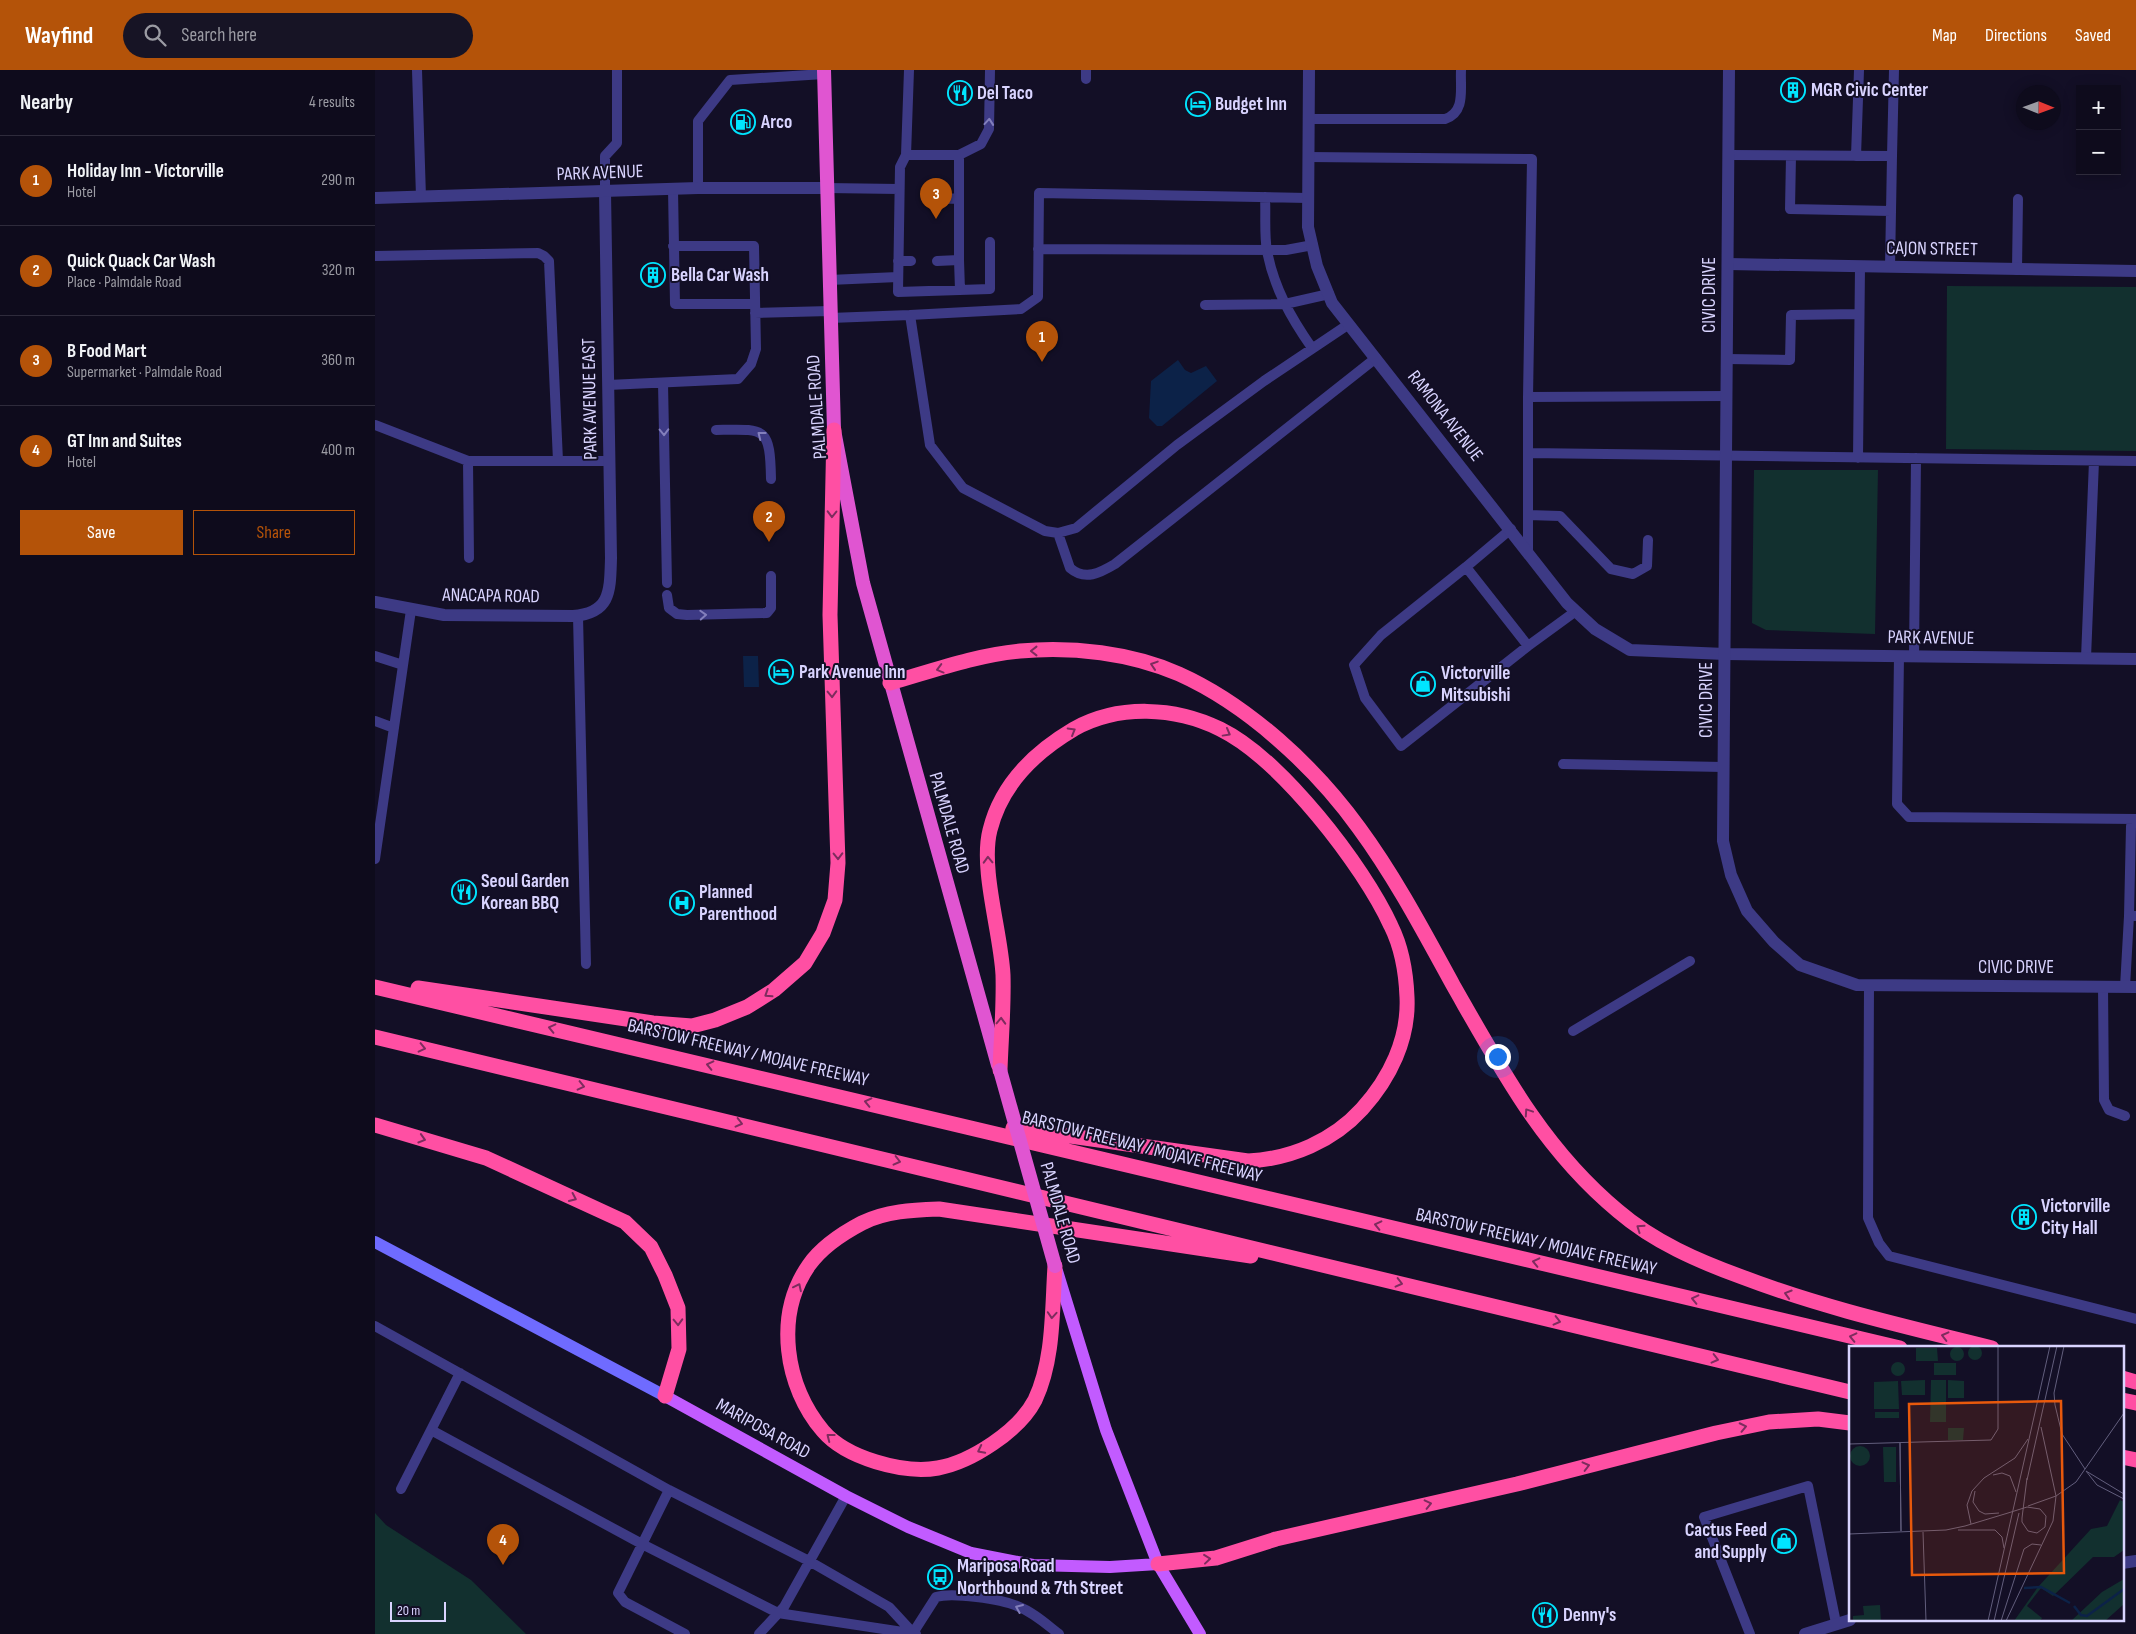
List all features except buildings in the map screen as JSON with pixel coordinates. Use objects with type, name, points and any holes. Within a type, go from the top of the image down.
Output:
[{"type":"highway","name":"PALMDALE ROAD","points":[[824,72],[834,430],[861,575],[1055,1266]]},
{"type":"highway","points":[[375,981],[617,1019],[692,1026],[715,1020],[747,1007],[774,990],[805,963],[823,933],[835,900],[838,863],[830,614],[834,430]]},
{"type":"highway","points":[[890,683],[987,656],[1029,650],[1081,651],[1135,659],[1176,673],[1199,684],[1279,740],[1343,806],[1387,870],[1500,1067],[1538,1127],[1579,1176],[1621,1214],[1649,1234],[1695,1259],[1772,1288],[1827,1305],[1984,1346]]},
{"type":"highway","points":[[916,1113],[1232,1160],[1262,1160],[1295,1153],[1328,1136],[1358,1113],[1382,1084],[1392,1066],[1399,1048],[1407,1012],[1405,977],[1400,949],[1377,899],[1348,855],[1292,788],[1257,753],[1237,738],[1202,722],[1167,712],[1131,712],[1096,719],[1057,739],[1023,768],[1010,785],[989,830],[987,859],[1003,974],[1000,1070]]},
{"type":"highway","name":"BARSTOW FREEWAY / MOJAVE FREEWAY","points":[[375,987],[916,1113],[1892,1346]]},
{"type":"highway","points":[[375,1037],[1849,1392]]},
{"type":"highway","points":[[375,1125],[486,1158],[625,1222],[651,1247],[678,1308],[679,1350],[665,1396]]},
{"type":"highway","points":[[1055,1266],[1052,1323],[1044,1377],[1034,1402],[1014,1427],[990,1446],[961,1461],[937,1468],[903,1468],[875,1462],[844,1448],[823,1432],[806,1406],[790,1367],[787,1328],[794,1296],[809,1265],[835,1239],[863,1222],[904,1210],[939,1209],[1352,1272]]},
{"type":"highway","points":[[2123,1378],[2136,1382]]},
{"type":"highway","points":[[2123,1400],[2136,1403]]},
{"type":"highway","points":[[1158,1564],[1216,1558],[1276,1539],[1517,1484],[1716,1433],[1769,1422],[1818,1419],[1849,1423]]},
{"type":"highway","points":[[2123,1457],[2136,1460]]},
{"type":"highway","points":[[2123,1466],[2136,1467]]},
{"type":"main road","name":"MARIPOSA ROAD","points":[[375,1242],[665,1396],[846,1496],[908,1527],[971,1553],[1033,1565],[1110,1567],[1158,1564]]},
{"type":"main road","name":"PALMDALE ROAD","points":[[1055,1266],[1105,1430],[1158,1564],[1200,1634]]},
{"type":"street","name":"RAMONA AVENUE","points":[[1309,70],[1309,227],[1317,266],[1332,303],[1528,550],[1567,603],[1595,629],[1630,650],[1725,654]]},
{"type":"street","name":"CIVIC DRIVE","points":[[1729,70],[1723,841],[1731,875],[1747,910],[1774,942],[1800,965],[1857,985],[2131,987]]},
{"type":"street","name":"PARK AVENUE","points":[[375,198],[698,188],[826,188]]},
{"type":"street","name":"PARK AVENUE EAST","points":[[603,605],[609,595],[611,580],[605,192]]},
{"type":"street","name":"CAJON STREET","points":[[1728,264],[2136,271]]},
{"type":"street","name":"ANACAPA ROAD","points":[[375,602],[444,615],[578,616],[591,614],[603,605]]},
{"type":"street","name":"PARK AVENUE","points":[[1725,654],[2136,659]]},
{"type":"street","points":[[2123,1563],[2136,1561]]},
{"type":"street","points":[[1805,1634],[1849,1620]]},
{"type":"lane","points":[[417,70],[421,197]]},
{"type":"lane","points":[[605,192],[605,156],[617,143],[617,70]]},
{"type":"lane","points":[[909,70],[906,155],[899,167],[898,292],[990,289],[990,242]]},
{"type":"lane","points":[[906,155],[959,155],[981,144],[989,129],[990,70]]},
{"type":"lane","points":[[1308,119],[1445,119],[1455,116],[1460,108],[1461,70]]},
{"type":"lane","points":[[1856,156],[1859,70]]},
{"type":"lane","points":[[1890,268],[1895,70]]},
{"type":"lane","points":[[698,188],[698,121],[730,80],[824,72]]},
{"type":"lane","points":[[959,155],[960,290]]},
{"type":"lane","points":[[1729,156],[1892,156]]},
{"type":"lane","points":[[1791,156],[1789,209],[1891,211]]},
{"type":"lane","points":[[1308,157],[1532,159],[1528,397],[1528,550]]},
{"type":"lane","points":[[826,188],[899,190]]},
{"type":"lane","points":[[673,189],[675,304],[830,314],[910,315],[1021,309],[1038,297],[1039,194],[1308,198]]},
{"type":"lane","points":[[1265,197],[1266,250],[1276,287],[1293,321],[1312,348]]},
{"type":"lane","points":[[936,200],[959,198]]},
{"type":"lane","points":[[2017,270],[2018,199]]},
{"type":"lane","points":[[898,202],[910,201]]},
{"type":"lane","points":[[608,384],[663,383],[738,378],[751,364],[756,349],[754,246],[673,246]]},
{"type":"lane","points":[[1038,249],[1286,250],[1313,246]]},
{"type":"lane","points":[[375,256],[539,254],[549,261],[558,461]]},
{"type":"lane","points":[[937,261],[959,260]]},
{"type":"lane","points":[[898,261],[911,261]]},
{"type":"lane","points":[[1859,458],[1860,267]]},
{"type":"lane","points":[[829,280],[898,277]]},
{"type":"lane","points":[[1205,305],[1285,304],[1329,294]]},
{"type":"lane","points":[[1727,359],[1790,360],[1791,315],[1859,314]]},
{"type":"lane","points":[[910,315],[930,445],[963,488],[1045,531],[1058,533],[1077,528],[1177,444],[1264,381],[1349,324]]},
{"type":"lane","points":[[1058,533],[1070,568],[1086,575],[1102,572],[1115,564],[1376,358]]},
{"type":"lane","points":[[663,383],[667,583]]},
{"type":"lane","points":[[1528,397],[1727,396]]},
{"type":"lane","points":[[375,425],[468,461],[609,461]]},
{"type":"lane","points":[[716,430],[752,429],[761,433],[768,440],[771,449],[771,479]]},
{"type":"lane","points":[[1529,453],[2136,461]]},
{"type":"lane","points":[[1914,656],[1916,458]]},
{"type":"lane","points":[[2086,658],[2094,460]]},
{"type":"lane","points":[[468,461],[469,558]]},
{"type":"lane","points":[[1528,515],[1560,516],[1611,569],[1633,574],[1647,566],[1649,540]]},
{"type":"lane","points":[[1511,529],[1381,635],[1354,665],[1365,698],[1401,746],[1528,646],[1576,611]]},
{"type":"lane","points":[[1466,567],[1528,646]]},
{"type":"lane","points":[[667,594],[669,608],[677,614],[767,613],[771,608],[771,576]]},
{"type":"lane","points":[[375,859],[411,610]]},
{"type":"lane","points":[[578,616],[586,964]]},
{"type":"lane","points":[[375,656],[403,665]]},
{"type":"lane","points":[[1899,656],[1897,804],[1909,817],[2136,820]]},
{"type":"lane","points":[[375,722],[394,728]]},
{"type":"lane","points":[[1563,764],[1724,767]]},
{"type":"lane","points":[[2131,987],[2131,826],[2136,820]]},
{"type":"lane","points":[[1573,1031],[1690,961]]},
{"type":"lane","points":[[1869,985],[1868,1218],[1884,1250],[1889,1256],[2136,1319]]},
{"type":"lane","points":[[2103,986],[2104,1100],[2109,1110],[2125,1116]]},
{"type":"lane","points":[[375,1326],[669,1490],[809,1561],[889,1608],[915,1633]]},
{"type":"lane","points":[[401,1489],[460,1373]]},
{"type":"lane","points":[[431,1430],[643,1544],[779,1613],[915,1633]]},
{"type":"lane","points":[[1750,1634],[1704,1518],[1808,1486],[1836,1623]]},
{"type":"lane","points":[[669,1490],[618,1593],[625,1602],[685,1634]]},
{"type":"lane","points":[[759,1634],[784,1607],[846,1496]]},
{"type":"lane","points":[[915,1633],[936,1597],[957,1594],[1016,1606],[1037,1617],[1059,1634]]},
{"type":"green space","points":[[1947,286],[2136,287],[2136,451],[1946,449]]},
{"type":"green space","points":[[1754,470],[1878,470],[1875,634],[1766,630],[1752,623]]},
{"type":"green space","points":[[375,1513],[386,1525],[471,1580],[526,1634],[375,1634]]},
{"type":"water","points":[[1178,360],[1185,370],[1191,373],[1206,366],[1217,381],[1162,426],[1157,426],[1149,418],[1151,381]]},
{"type":"water","points":[[743,656],[758,656],[759,687],[744,687]]},
{"type":"place","name":"MGR Civic Center","points":[[1793,90]]},
{"type":"place","name":"Del Taco","points":[[960,93]]},
{"type":"place","name":"Budget Inn","points":[[1198,104]]},
{"type":"place","name":"Arco","points":[[743,122]]},
{"type":"place","name":"B Food Mart","points":[[936,219]]},
{"type":"place","name":"Bella Car Wash","points":[[653,275]]},
{"type":"place","name":"Holiday Inn - Victorville","points":[[1042,362]]},
{"type":"place","name":"Quick Quack Car Wash","points":[[769,542]]},
{"type":"place","name":"Park Avenue Inn","points":[[781,672]]},
{"type":"place","name":"Victorville Mitsubishi","points":[[1423,684]]},
{"type":"place","name":"Seoul Garden Korean BBQ","points":[[464,892]]},
{"type":"place","name":"Planned Parenthood","points":[[682,903]]},
{"type":"place","name":"Victorville City Hall","points":[[2024,1217]]},
{"type":"place","name":"Cactus Feed and Supply","points":[[1784,1541]]},
{"type":"place","name":"GT Inn and Suites","points":[[503,1565]]},
{"type":"place","name":"Mariposa Road Northbound & 7th Street","points":[[940,1577]]},
{"type":"place","name":"Denny's","points":[[1545,1615]]}]
